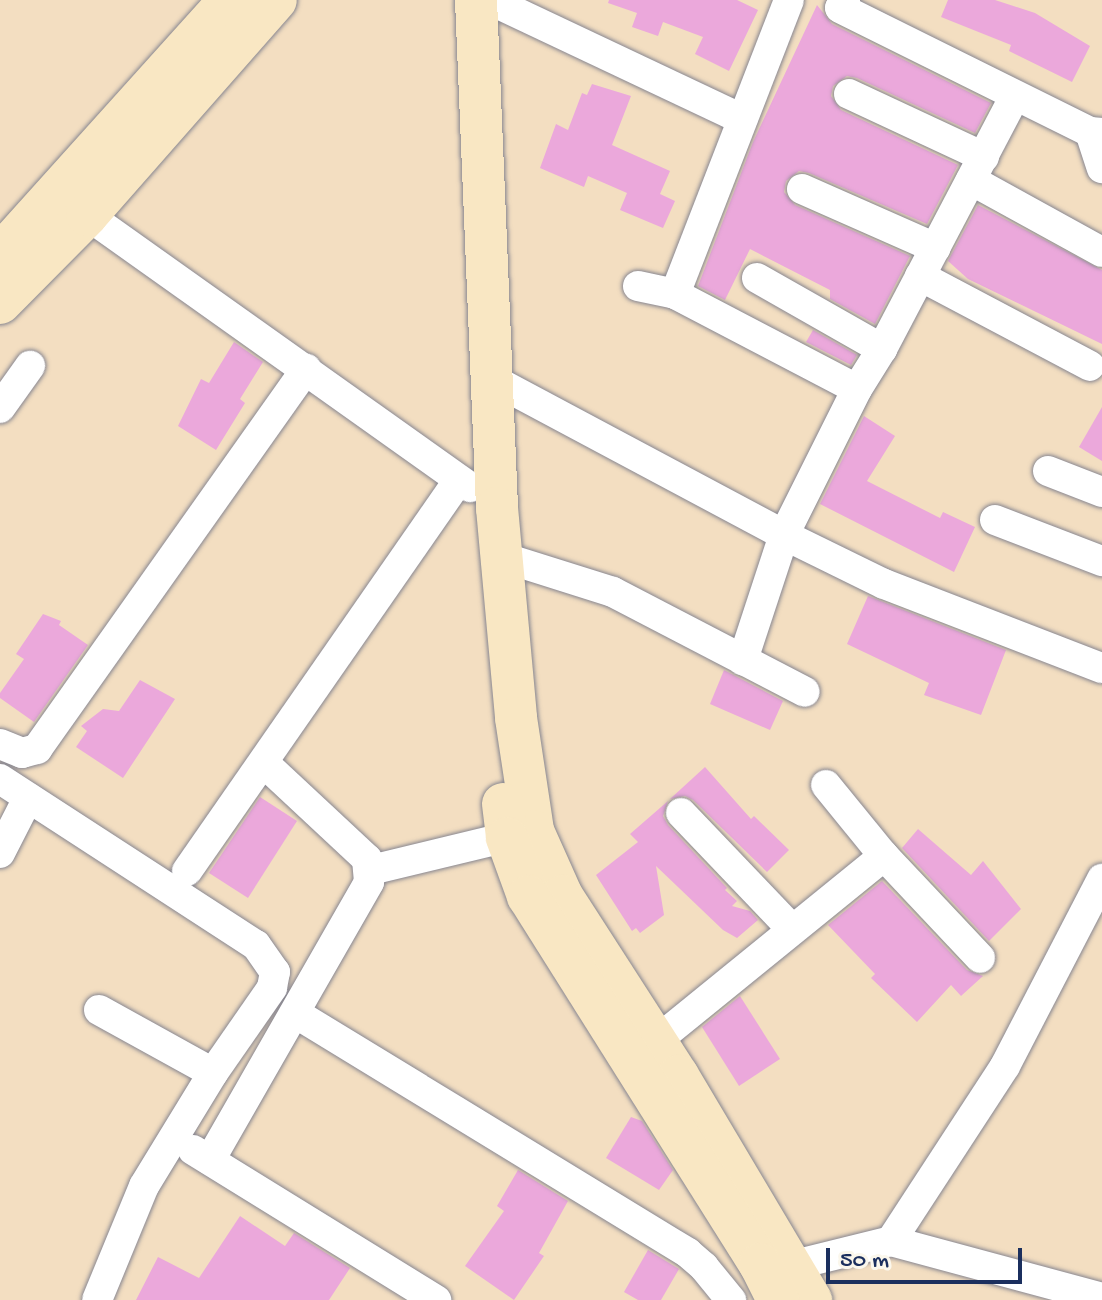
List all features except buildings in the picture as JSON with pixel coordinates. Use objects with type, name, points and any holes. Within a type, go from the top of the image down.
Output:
[{"type":"street","points":[[0,255],[230,0]]},
{"type":"street","points":[[0,303],[87,215],[276,0]]},
{"type":"street","points":[[449,0],[483,402],[502,557],[516,718],[520,834],[518,874],[540,917],[777,1287]]},
{"type":"street","points":[[476,0],[483,402],[464,484],[520,834],[655,1042],[777,1287]]},
{"type":"street","points":[[490,0],[742,119]]},
{"type":"street","points":[[675,294],[789,0]]},
{"type":"street","points":[[835,3],[1015,96],[1096,132],[1102,168]]},
{"type":"street","points":[[849,94],[977,168],[1102,252]]},
{"type":"street","points":[[743,660],[784,535],[857,389],[882,349],[1015,96]]},
{"type":"street","points":[[802,189],[936,248]]},
{"type":"street","points":[[87,215],[464,484]]},
{"type":"street","points":[[920,276],[1090,366]]},
{"type":"street","points":[[757,278],[882,349]]},
{"type":"street","points":[[638,286],[675,294],[857,389]]},
{"type":"street","points":[[0,408],[30,366]]},
{"type":"street","points":[[0,744],[22,753],[37,749],[306,369]]},
{"type":"street","points":[[483,402],[784,535],[884,584],[1100,662]]},
{"type":"street","points":[[1048,471],[1102,492]]},
{"type":"street","points":[[187,871],[464,484]]},
{"type":"street","points":[[995,520],[1102,561]]},
{"type":"street","points":[[502,557],[613,592],[805,692]]},
{"type":"street","points":[[210,1160],[364,895],[371,870],[367,859],[265,764]]},
{"type":"street","points":[[0,779],[256,945],[275,972],[272,988],[213,1073],[144,1186],[97,1300]]},
{"type":"street","points":[[826,785],[884,856],[980,958]]},
{"type":"street","points":[[0,853],[28,798]]},
{"type":"street","points":[[681,813],[791,928]]},
{"type":"street","points":[[371,870],[520,834]]},
{"type":"street","points":[[655,1042],[791,928],[884,856]]},
{"type":"street","points":[[777,1287],[891,1241],[1005,1066],[1102,879]]},
{"type":"street","points":[[99,1010],[213,1073]]},
{"type":"street","points":[[295,1013],[688,1253],[731,1300]]},
{"type":"street","points":[[174,1139],[436,1300]]},
{"type":"street","points":[[891,1241],[1102,1298]]}]
